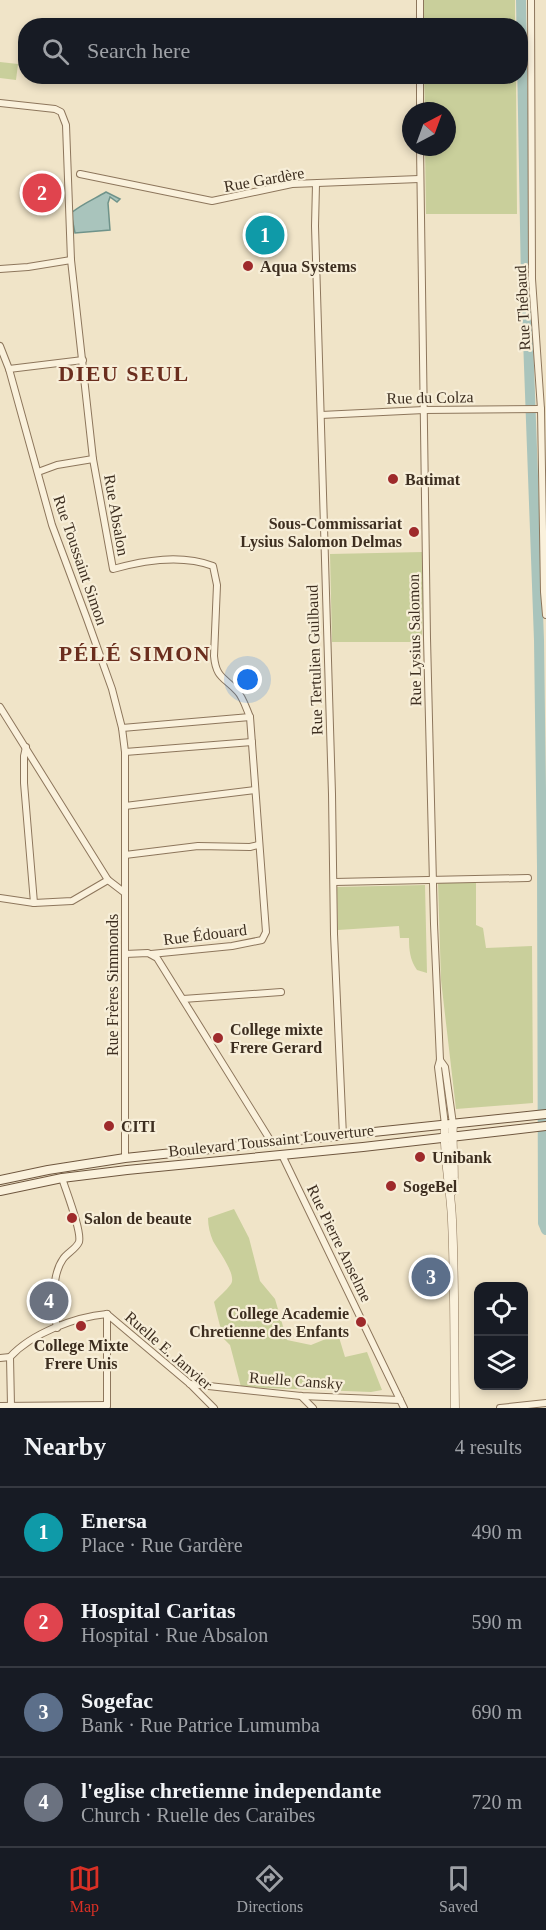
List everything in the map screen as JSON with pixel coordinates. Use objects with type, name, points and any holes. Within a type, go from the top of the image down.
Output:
[{"type":"main road","name":"Boulevard Toussaint Louverture","points":[[0,1180],[125,1158],[546,1114]]},
{"type":"main road","name":"Boulevard Toussaint Louverture","points":[[0,1191],[62,1178],[127,1170],[541,1127]]},
{"type":"main road","points":[[125,1158],[127,1170]]},
{"type":"street","points":[[420,0],[420,18]]},
{"type":"street","name":"Rue Thébaud","points":[[531,0],[532,279],[546,615]]},
{"type":"street","points":[[420,84],[420,102]]},
{"type":"street","name":"Rue Absalon","points":[[0,103],[55,109],[65,118],[71,260],[93,459],[113,569],[172,559],[203,562],[213,566],[217,585],[215,667],[218,675],[241,696],[250,717],[266,932],[262,940]]},
{"type":"street","name":"Rue Lysius Salomon","points":[[420,156],[433,879],[440,1060],[445,1067],[449,1124]]},
{"type":"street","name":"Rue Gardère","points":[[80,174],[212,201],[292,184],[419,179]]},
{"type":"street","name":"Rue Tertulien Guilbaud","points":[[316,184],[315,226],[337,1014],[343,1136]]},
{"type":"street","points":[[0,269],[71,260]]},
{"type":"street","name":"Rue Toussaint Simon","points":[[0,346],[9,369],[52,525],[112,689],[122,728],[125,752],[125,893]]},
{"type":"street","points":[[9,369],[83,360]]},
{"type":"street","name":"Rue du Colza","points":[[321,415],[424,410],[539,409]]},
{"type":"street","points":[[38,472],[57,465],[93,459]]},
{"type":"street","name":"Rue Frères Simmonds","points":[[0,707],[108,880],[125,893],[125,1158]]},
{"type":"street","points":[[122,728],[250,717]]},
{"type":"street","points":[[125,752],[252,742]]},
{"type":"street","points":[[26,747],[24,783],[34,903]]},
{"type":"street","points":[[125,806],[255,790]]},
{"type":"street","points":[[125,855],[198,846],[250,847],[258,845]]},
{"type":"street","points":[[334,882],[528,878]]},
{"type":"street","points":[[0,898],[34,903],[72,901],[108,880]]},
{"type":"street","name":"Rue Édouard","points":[[125,954],[151,954],[232,946],[262,940]]},
{"type":"street","points":[[151,954],[157,958],[272,1143]]},
{"type":"street","points":[[183,999],[280,992]]},
{"type":"street","points":[[449,1124],[455,1408]]},
{"type":"street","name":"Rue Pierre Anselme","points":[[282,1155],[404,1408]]},
{"type":"street","points":[[57,1328],[53,1311],[54,1291],[60,1264],[78,1242],[79,1230],[62,1178]]},
{"type":"street","points":[[0,1358],[10,1357],[18,1348],[57,1328],[87,1316],[107,1314],[107,1407],[0,1406]]},
{"type":"street","name":"Ruelle E. Janvier","points":[[107,1314],[190,1384],[214,1408]]},
{"type":"street","points":[[10,1357],[11,1406]]},
{"type":"street","name":"Ruelle Cansky","points":[[190,1384],[301,1396],[400,1400]]},
{"type":"street","points":[[301,1396],[313,1408]]},
{"type":"street","points":[[500,1408],[546,1403]]},
{"type":"green space","points":[[423,0],[515,0],[515,18],[424,18]]},
{"type":"green space","points":[[0,62],[18,64],[16,80],[0,78]]},
{"type":"green space","points":[[424,84],[516,84],[517,214],[426,214],[425,156],[456,156],[456,102],[425,102]]},
{"type":"green space","points":[[424,552],[422,642],[332,642],[330,554]]},
{"type":"green space","points":[[438,882],[476,882],[476,925],[483,928],[486,948],[532,946],[533,1103],[456,1109],[441,980]]},
{"type":"green space","points":[[425,885],[427,973],[417,970],[410,955],[409,938],[400,938],[399,926],[338,930],[337,887]]},
{"type":"green space","points":[[234,1209],[249,1238],[260,1281],[275,1299],[287,1340],[311,1345],[338,1334],[345,1357],[367,1352],[382,1390],[371,1392],[241,1387],[230,1345],[223,1338],[214,1302],[232,1280],[226,1262],[213,1241],[208,1221],[208,1218]]},
{"type":"water","points":[[106,192],[120,199],[117,202],[110,197],[108,203],[110,230],[75,233],[71,213]]},
{"type":"waterway","points":[[521,0],[521,18]]},
{"type":"waterway","points":[[522,84],[526,284],[539,640],[543,1223],[546,1230]]},
{"type":"place","name":"Hospital Caritas","points":[[42,193]]},
{"type":"place","name":"Enersa","points":[[265,235]]},
{"type":"place","name":"Aqua Systems","points":[[248,266]]},
{"type":"place","name":"Batimat","points":[[393,479]]},
{"type":"place","name":"Sous-Commissariat Lysius Salomon Delmas","points":[[414,532]]},
{"type":"place","name":"College mixte Frere Gerard","points":[[218,1038]]},
{"type":"place","name":"CITI","points":[[109,1126]]},
{"type":"place","name":"Unibank","points":[[420,1157]]},
{"type":"place","name":"SogeBel","points":[[391,1186]]},
{"type":"place","name":"Salon de beaute","points":[[72,1218]]},
{"type":"place","name":"Sogefac","points":[[431,1277]]},
{"type":"place","name":"l'eglise chretienne independante","points":[[49,1301]]},
{"type":"place","name":"College Academie Chretienne des Enfants","points":[[361,1322]]},
{"type":"place","name":"College Mixte Frere Unis","points":[[81,1326]]},
{"type":"district","name":"DIEU SEUL","points":[[124,373]]},
{"type":"district","name":"PÉLÉ SIMON","points":[[135,653]]}]
